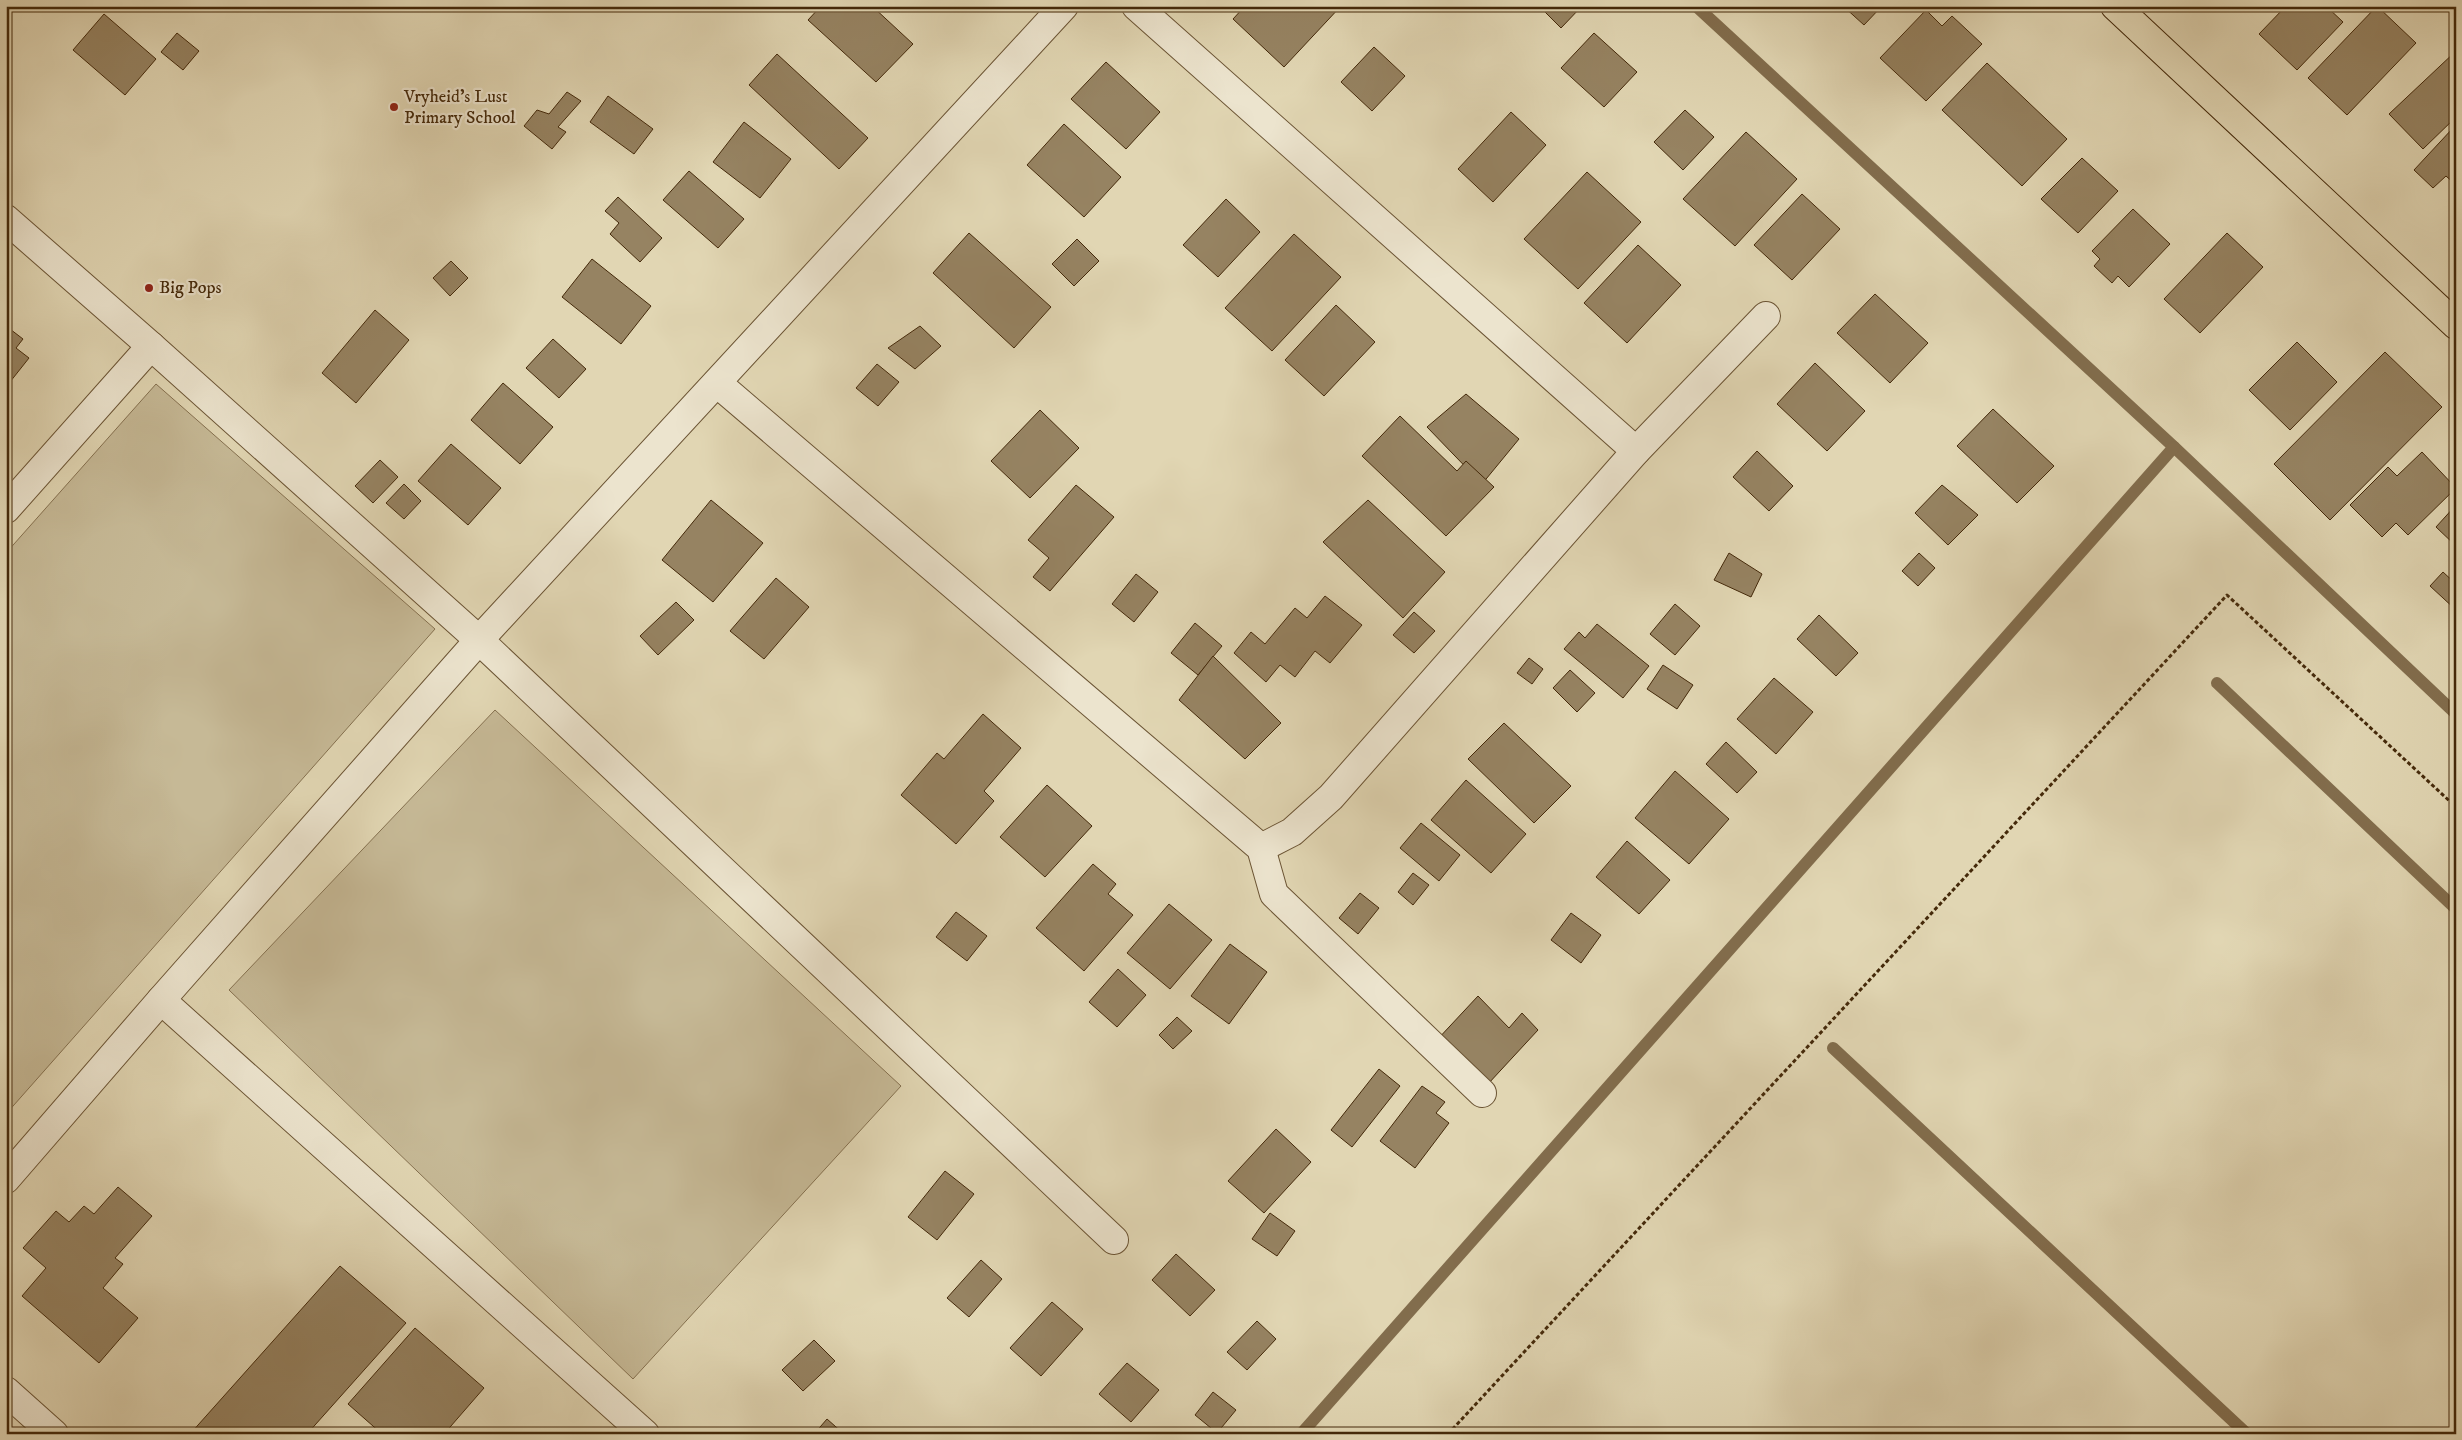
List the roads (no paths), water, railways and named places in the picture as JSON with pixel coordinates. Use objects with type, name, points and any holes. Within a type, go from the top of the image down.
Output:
[{"type":"main road","points":[[2115,6],[2456,324]]},
{"type":"street","points":[[6,1179],[161,1000],[479,640],[1064,6]]},
{"type":"street","points":[[1136,6],[1636,451]]},
{"type":"street","points":[[6,219],[151,346],[479,640],[1114,1240]]},
{"type":"street","points":[[1261,848],[1292,832],[1331,797],[1636,451],[1766,316]]},
{"type":"street","points":[[6,509],[151,346]]},
{"type":"street","points":[[717,383],[1261,848],[1274,894],[1482,1093]]},
{"type":"street","points":[[161,1000],[645,1434]]},
{"type":"street","points":[[6,1391],[54,1434]]},
{"type":"waterway","points":[[1696,6],[2174,447],[2456,714]]},
{"type":"waterway","points":[[1301,1434],[2174,447]]},
{"type":"waterway","points":[[2217,683],[2456,909]]},
{"type":"waterway","points":[[1833,1048],[2247,1434]]},
{"type":"place","name":"Vryheid's Lust Primary School","points":[[394,107]]},
{"type":"place","name":"Big Pops","points":[[149,288]]}]
